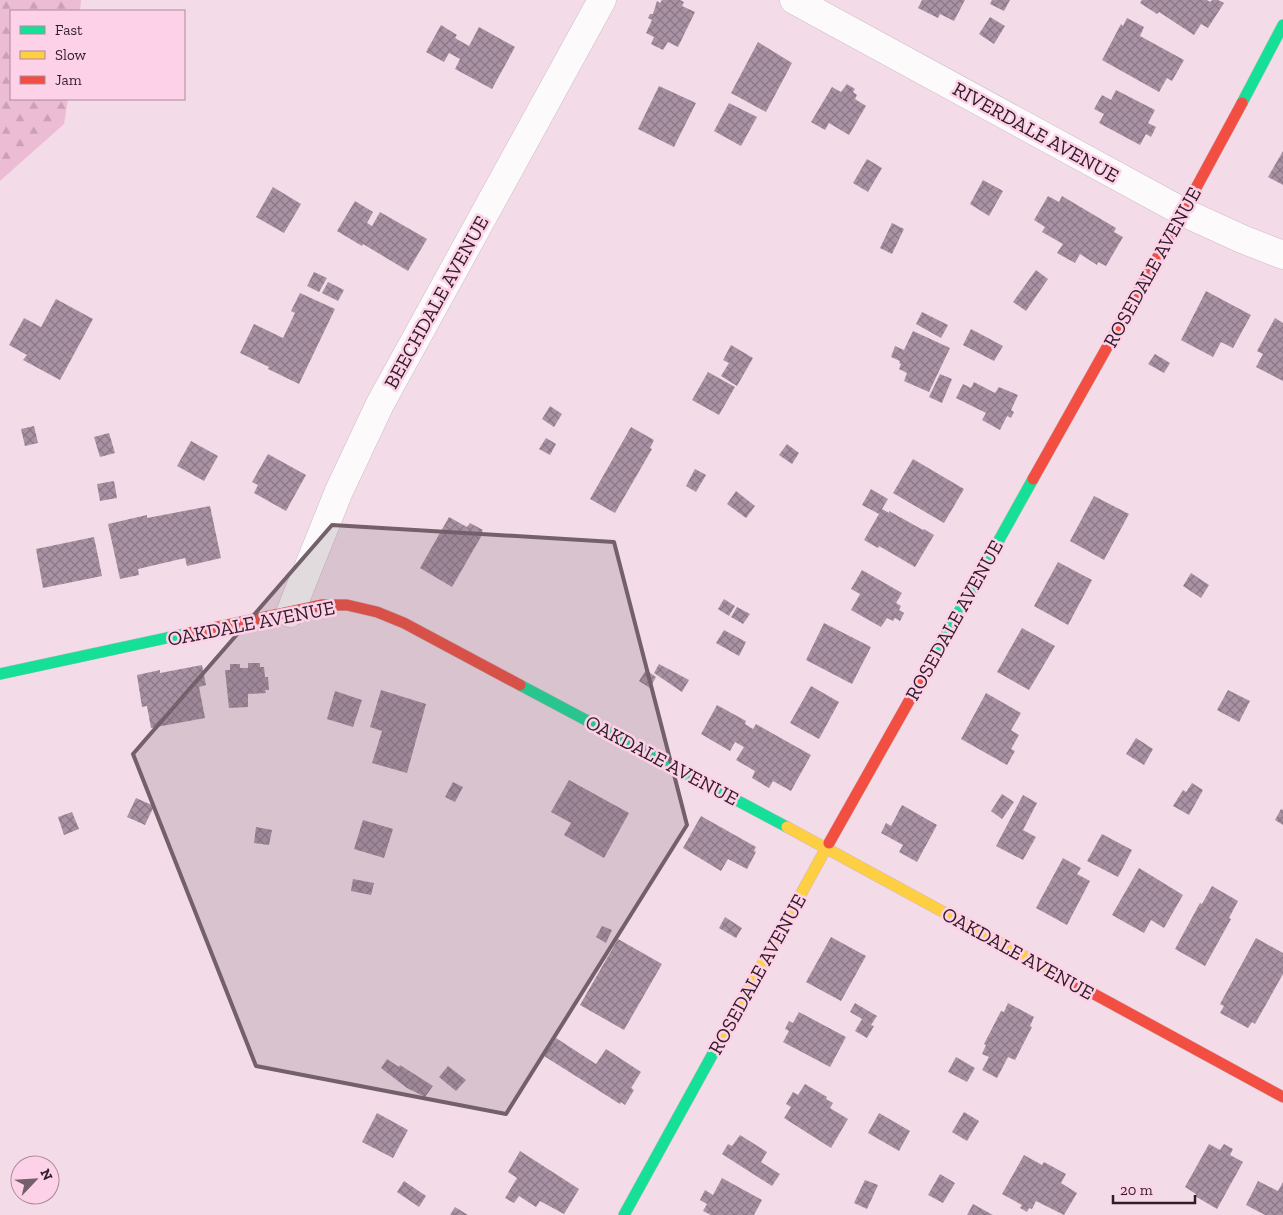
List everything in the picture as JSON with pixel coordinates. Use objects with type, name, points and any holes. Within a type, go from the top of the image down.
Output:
[{"type":"street","name":"BEECHDALE AVENUE","points":[[290,613],[339,491],[380,404],[602,0]]},
{"type":"street","name":"RIVERDALE AVENUE","points":[[794,0],[1183,212],[1283,256]]},
{"type":"street","name":"ROSEDALE AVENUE","points":[[624,1215],[826,848],[1183,212],[1283,25]]},
{"type":"street","name":"OAKDALE AVENUE","points":[[0,674],[322,606],[347,605],[377,612],[404,623],[826,848],[1283,1097]]},
{"type":"highlighted area","points":[[332,525],[614,542],[687,825],[506,1114],[256,1066],[133,754]]},
{"type":"green space","points":[[0,0],[81,0],[80,10],[10,10],[10,100],[68,100],[64,124],[0,181]]},
{"type":"building","points":[[662,0],[680,0],[684,2],[682,6],[695,12],[678,47],[668,42],[663,50],[651,44],[654,37],[646,33],[652,20],[648,18],[650,14],[653,14],[657,1],[660,3]]},
{"type":"building","points":[[922,0],[965,0],[954,21],[940,14],[938,18],[918,8]]},
{"type":"building","points":[[992,0],[1010,0],[1004,11],[990,4]]},
{"type":"building","points":[[1142,0],[1207,0],[1210,2],[1218,0],[1224,3],[1208,28],[1201,24],[1194,35],[1159,12],[1157,14],[1140,3]]},
{"type":"building","points":[[990,17],[1005,26],[994,44],[979,34]]},
{"type":"building","points":[[1127,18],[1144,27],[1140,36],[1184,60],[1172,81],[1167,78],[1159,92],[1102,60],[1121,24],[1123,26]]},
{"type":"building","points":[[441,25],[457,35],[455,38],[469,46],[479,27],[515,47],[492,89],[455,69],[460,59],[449,53],[444,62],[426,52]]},
{"type":"building","points":[[758,42],[792,63],[766,112],[731,93]]},
{"type":"building","points":[[847,84],[855,89],[853,92],[857,95],[855,99],[866,106],[849,135],[829,123],[825,130],[811,122],[832,87],[841,92]]},
{"type":"building","points":[[659,86],[696,103],[674,147],[638,129]]},
{"type":"building","points":[[1116,90],[1155,110],[1148,123],[1156,127],[1151,137],[1146,134],[1140,145],[1099,123],[1104,114],[1094,109],[1102,95],[1111,100]]},
{"type":"building","points":[[729,103],[757,117],[741,146],[714,131]]},
{"type":"building","points":[[1283,151],[1283,185],[1268,177]]},
{"type":"building","points":[[867,159],[882,168],[868,192],[853,183]]},
{"type":"building","points":[[983,180],[1003,191],[989,216],[970,204]]},
{"type":"building","points":[[273,187],[301,204],[284,233],[256,217]]},
{"type":"building","points":[[1048,196],[1059,202],[1062,196],[1116,228],[1114,232],[1123,237],[1106,266],[1098,262],[1097,265],[1080,254],[1075,263],[1057,253],[1063,244],[1042,232],[1045,227],[1034,220]]},
{"type":"building","points":[[355,201],[373,212],[367,223],[372,226],[380,212],[427,239],[408,271],[337,231]]},
{"type":"building","points":[[892,223],[904,229],[892,254],[880,248]]},
{"type":"building","points":[[1036,270],[1048,279],[1026,311],[1013,302]]},
{"type":"building","points":[[314,272],[327,278],[319,292],[307,286]]},
{"type":"building","points":[[328,282],[344,290],[338,301],[322,293]]},
{"type":"building","points":[[1206,291],[1251,315],[1233,348],[1221,342],[1213,357],[1181,340]]},
{"type":"building","points":[[300,293],[335,309],[299,384],[240,353],[254,324],[283,338],[295,313],[291,311]]},
{"type":"building","points":[[56,299],[93,319],[60,380],[23,360],[27,355],[9,345],[24,318],[41,327]]},
{"type":"building","points":[[922,312],[948,325],[941,338],[916,324]]},
{"type":"building","points":[[1275,318],[1283,323],[1283,381],[1256,367],[1263,354],[1257,351]]},
{"type":"building","points":[[971,329],[1003,346],[994,361],[963,345]]},
{"type":"building","points":[[913,331],[950,348],[929,392],[904,381],[907,373],[899,369],[900,361],[891,357],[895,346],[904,350]]},
{"type":"building","points":[[731,345],[753,358],[737,386],[721,376],[729,363],[723,360]]},
{"type":"building","points":[[1155,354],[1170,363],[1164,373],[1148,364]]},
{"type":"building","points":[[708,372],[735,387],[719,415],[692,400]]},
{"type":"building","points":[[940,374],[952,379],[942,403],[929,397]]},
{"type":"building","points":[[974,382],[995,393],[999,387],[1018,395],[1011,410],[1014,412],[1011,418],[1007,416],[1000,430],[982,420],[986,413],[956,398],[963,384],[971,388]]},
{"type":"building","points":[[550,406],[562,414],[554,427],[542,419]]},
{"type":"building","points":[[34,426],[38,443],[25,446],[21,429]]},
{"type":"building","points":[[631,427],[654,440],[650,448],[652,449],[615,513],[590,499]]},
{"type":"building","points":[[109,433],[115,453],[100,457],[94,437]]},
{"type":"building","points":[[546,438],[556,444],[550,455],[539,449]]},
{"type":"building","points":[[191,441],[218,456],[204,481],[177,466]]},
{"type":"building","points":[[787,444],[799,453],[792,464],[779,455]]},
{"type":"building","points":[[268,454],[306,475],[286,511],[254,493],[258,485],[252,482]]},
{"type":"building","points":[[913,459],[964,489],[944,523],[893,493]]},
{"type":"building","points":[[695,469],[706,475],[696,492],[686,486]]},
{"type":"building","points":[[114,481],[117,498],[100,501],[97,484]]},
{"type":"building","points":[[871,489],[888,499],[882,509],[934,535],[915,567],[879,546],[878,548],[864,540],[879,514],[862,505]]},
{"type":"building","points":[[736,491],[755,506],[746,518],[727,504]]},
{"type":"building","points":[[1094,496],[1129,514],[1104,560],[1070,541]]},
{"type":"building","points":[[210,506],[221,558],[187,566],[185,558],[138,569],[139,575],[120,579],[108,524],[147,515],[147,518]]},
{"type":"building","points":[[449,517],[467,527],[470,523],[483,530],[480,535],[482,535],[452,587],[420,568]]},
{"type":"building","points":[[94,537],[102,576],[43,588],[36,549]]},
{"type":"building","points":[[1058,562],[1092,580],[1068,625],[1034,606]]},
{"type":"building","points":[[862,570],[902,593],[896,603],[901,606],[899,610],[904,613],[900,621],[895,618],[893,621],[887,618],[881,627],[851,610],[860,594],[851,589]]},
{"type":"building","points":[[1191,573],[1209,585],[1201,598],[1183,586]]},
{"type":"building","points":[[724,599],[735,606],[729,616],[718,609]]},
{"type":"building","points":[[737,607],[750,614],[743,624],[731,617]]},
{"type":"building","points":[[824,623],[871,647],[852,684],[806,660]]},
{"type":"building","points":[[1022,628],[1055,646],[1029,690],[997,672]]},
{"type":"building","points":[[724,630],[746,642],[739,656],[716,643]]},
{"type":"building","points":[[248,663],[260,663],[260,667],[264,667],[265,677],[268,677],[269,690],[265,690],[266,693],[248,694],[248,707],[229,708],[225,670],[230,670],[230,664],[240,664],[240,668],[248,668]]},
{"type":"building","points":[[659,664],[689,680],[682,692],[654,673]]},
{"type":"building","points":[[202,665],[206,685],[199,687],[205,718],[151,728],[147,706],[142,707],[137,675],[160,670],[160,673]]},
{"type":"building","points":[[646,670],[656,677],[650,688],[639,681]]},
{"type":"building","points":[[811,686],[839,702],[819,739],[790,723]]},
{"type":"building","points":[[381,690],[426,704],[407,773],[372,763],[382,731],[370,727]]},
{"type":"building","points":[[1228,690],[1250,701],[1239,722],[1217,710]]},
{"type":"building","points":[[335,691],[362,700],[353,727],[327,719]]},
{"type":"building","points":[[986,693],[1021,713],[1011,730],[1019,735],[1011,749],[1015,751],[1007,765],[961,739]]},
{"type":"building","points":[[717,705],[746,721],[745,724],[753,729],[756,724],[811,755],[791,791],[773,781],[769,788],[752,778],[755,771],[736,760],[744,747],[735,742],[730,751],[701,734]]},
{"type":"building","points":[[1136,738],[1153,749],[1144,765],[1126,754]]},
{"type":"building","points":[[569,780],[629,813],[604,858],[564,835],[571,823],[551,812]]},
{"type":"building","points":[[453,782],[463,787],[455,802],[445,797]]},
{"type":"building","points":[[1192,783],[1203,790],[1189,815],[1173,806],[1183,790],[1186,792]]},
{"type":"building","points":[[1002,794],[1014,802],[1002,819],[991,811]]},
{"type":"building","points":[[1023,795],[1037,803],[1023,830],[1036,837],[1023,860],[996,846]]},
{"type":"building","points":[[136,798],[154,806],[145,825],[127,817]]},
{"type":"building","points":[[902,805],[937,825],[917,862],[899,852],[903,845],[881,833],[886,823],[891,826]]},
{"type":"building","points":[[1281,809],[1283,810],[1283,825],[1275,820]]},
{"type":"building","points":[[72,812],[79,829],[64,835],[58,817]]},
{"type":"building","points":[[701,816],[756,847],[754,851],[756,852],[747,869],[728,859],[721,871],[683,848]]},
{"type":"building","points":[[363,820],[393,829],[384,858],[354,849]]},
{"type":"building","points":[[256,827],[272,830],[269,845],[254,843]]},
{"type":"building","points":[[1102,834],[1132,850],[1118,877],[1087,861]]},
{"type":"building","points":[[1063,858],[1081,868],[1077,874],[1090,881],[1067,925],[1036,908]]},
{"type":"building","points":[[1139,868],[1183,895],[1164,928],[1151,920],[1144,933],[1112,915]]},
{"type":"building","points":[[353,879],[374,883],[371,895],[351,891]]},
{"type":"building","points":[[1212,886],[1238,901],[1229,918],[1231,919],[1205,966],[1175,949],[1200,903],[1202,904]]},
{"type":"building","points":[[725,917],[742,928],[736,938],[719,928]]},
{"type":"building","points":[[602,926],[612,930],[606,943],[596,937]]},
{"type":"building","points":[[831,937],[866,956],[841,1001],[806,982]]},
{"type":"building","points":[[1256,938],[1283,953],[1283,974],[1255,1024],[1252,1022],[1248,1028],[1220,1013],[1224,1006],[1220,1004]]},
{"type":"building","points":[[618,939],[662,964],[624,1030],[580,1005]]},
{"type":"building","points":[[855,1003],[877,1016],[871,1025],[874,1026],[867,1038],[855,1031],[862,1019],[850,1012]]},
{"type":"building","points":[[1008,1003],[1034,1017],[1030,1026],[1032,1027],[1015,1060],[1008,1057],[997,1078],[982,1070],[989,1057],[982,1054],[986,1045],[984,1044],[1001,1011],[1004,1012]]},
{"type":"building","points":[[799,1012],[846,1037],[830,1067],[783,1042],[789,1031],[785,1029],[789,1021],[793,1023]]},
{"type":"building","points":[[556,1038],[596,1064],[606,1049],[641,1072],[631,1088],[634,1090],[625,1105],[621,1102],[620,1104],[544,1056]]},
{"type":"building","points":[[956,1057],[975,1068],[967,1082],[948,1072]]},
{"type":"building","points":[[387,1059],[433,1086],[425,1097],[407,1088],[381,1068]]},
{"type":"building","points":[[448,1066],[466,1080],[456,1091],[439,1077]]},
{"type":"building","points":[[805,1084],[827,1097],[826,1099],[833,1103],[830,1108],[848,1119],[831,1148],[784,1118],[791,1107],[786,1104],[793,1092],[798,1095]]},
{"type":"building","points":[[964,1112],[979,1121],[967,1141],[952,1132]]},
{"type":"building","points":[[377,1113],[408,1130],[393,1158],[362,1142]]},
{"type":"building","points":[[879,1113],[910,1131],[899,1151],[868,1133]]},
{"type":"building","points":[[740,1135],[767,1152],[761,1162],[780,1174],[772,1186],[722,1154],[728,1144],[732,1146]]},
{"type":"building","points":[[1209,1144],[1220,1150],[1224,1144],[1233,1149],[1230,1155],[1243,1162],[1217,1209],[1195,1196],[1196,1194],[1185,1187]]},
{"type":"building","points":[[520,1151],[579,1189],[564,1214],[540,1201],[536,1207],[519,1196],[514,1203],[505,1198],[517,1178],[508,1172]]},
{"type":"building","points":[[1024,1155],[1042,1165],[1044,1162],[1066,1174],[1061,1183],[1077,1193],[1064,1215],[1036,1201],[1032,1209],[1029,1208],[1027,1212],[1020,1208],[1022,1205],[1002,1194]]},
{"type":"building","points":[[940,1174],[955,1183],[943,1203],[928,1195]]},
{"type":"building","points":[[722,1178],[762,1200],[754,1215],[711,1215],[703,1211],[707,1204],[700,1200],[705,1190],[713,1195]]},
{"type":"building","points":[[865,1180],[878,1185],[867,1209],[854,1203]]},
{"type":"building","points":[[404,1181],[426,1196],[419,1207],[397,1192]]},
{"type":"building","points":[[1258,1181],[1278,1191],[1283,1182],[1283,1215],[1265,1215],[1246,1205]]},
{"type":"building","points":[[973,1204],[993,1215],[967,1215]]},
{"type":"building","points":[[455,1207],[468,1215],[450,1215]]},
{"type":"traffic: fast","points":[[1242,103],[1283,25]]},
{"type":"traffic: fast","points":[[931,662],[1033,479]]},
{"type":"traffic: fast","points":[[0,674],[189,633]]},
{"type":"traffic: fast","points":[[520,685],[787,827]]},
{"type":"traffic: fast","points":[[624,1215],[716,1048]]},
{"type":"traffic: slow","points":[[787,827],[1061,976]]},
{"type":"traffic: slow","points":[[716,1048],[829,843]]},
{"type":"traffic: jam","points":[[1033,479],[1242,103]]},
{"type":"traffic: jam","points":[[189,633],[322,605],[347,605],[377,612],[404,623],[520,685]]},
{"type":"traffic: jam","points":[[829,843],[931,662]]},
{"type":"traffic: jam","points":[[1061,976],[1283,1097]]}]
